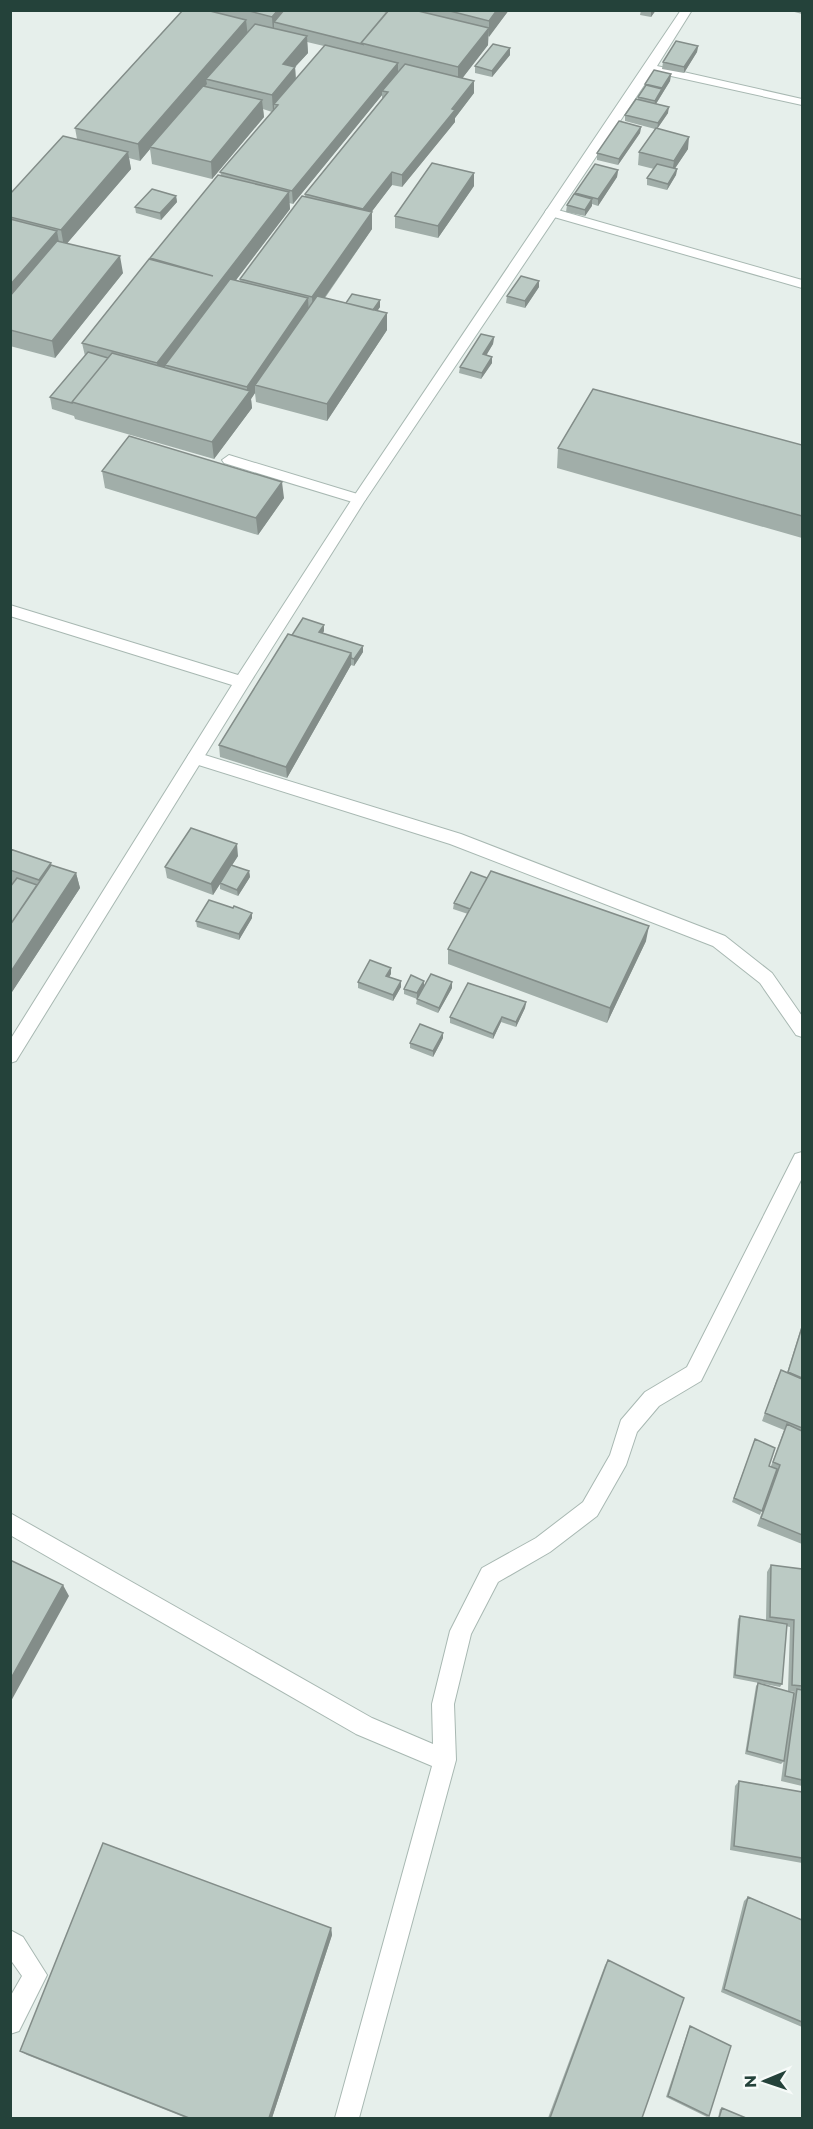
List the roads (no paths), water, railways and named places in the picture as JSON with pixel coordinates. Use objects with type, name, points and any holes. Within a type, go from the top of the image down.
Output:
[{"type":"street","points":[[10,1056],[242,682],[359,499],[551,212],[650,69],[687,10]]},
{"type":"street","points":[[650,69],[802,102]]},
{"type":"street","points":[[551,212],[802,284]]},
{"type":"street","points":[[229,460],[359,499]]},
{"type":"street","points":[[10,610],[242,682]]},
{"type":"street","points":[[195,758],[455,839],[719,941],[766,978],[802,1030]]},
{"type":"street","points":[[347,2118],[445,1760],[443,1704],[461,1631],[490,1575],[543,1545],[590,1509],[619,1458],[628,1427],[652,1399],[693,1374],[802,1160]]},
{"type":"street","points":[[10,1523],[364,1726],[445,1760]]},
{"type":"street","points":[[10,1942],[15,1945],[35,1975],[10,2022]]}]
